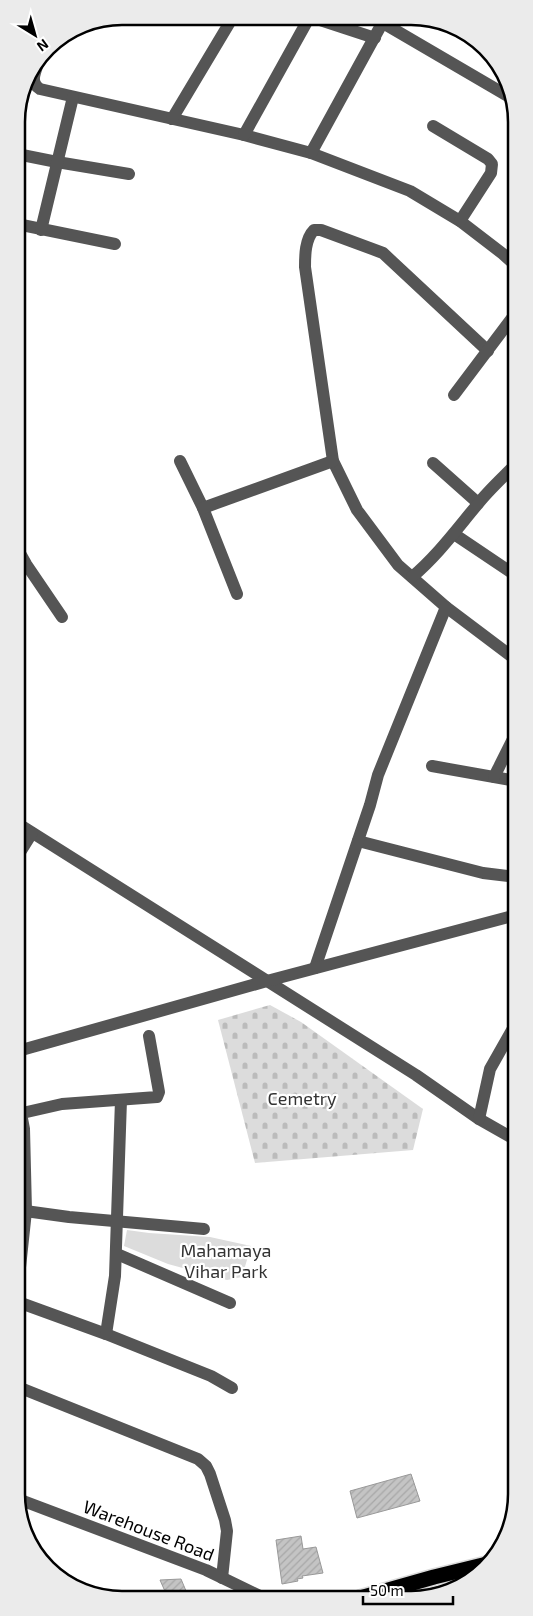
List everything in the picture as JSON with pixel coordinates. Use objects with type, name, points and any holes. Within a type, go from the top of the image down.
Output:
[{"type":"highway","points":[[385,1591],[475,1567]]},
{"type":"street","points":[[172,119],[228,25]]},
{"type":"street","points":[[244,135],[305,25]]},
{"type":"street","points":[[335,25],[375,38]]},
{"type":"street","points":[[311,153],[382,25]]},
{"type":"street","points":[[392,25],[503,93]]},
{"type":"street","points":[[34,81],[35,85],[40,89],[244,135],[311,153],[410,191],[460,221],[508,259]]},
{"type":"street","points":[[41,230],[73,97]]},
{"type":"street","points":[[433,126],[488,159],[492,164],[491,173],[460,221]]},
{"type":"street","points":[[25,156],[128,174]]},
{"type":"street","points":[[25,226],[115,244]]},
{"type":"street","points":[[488,351],[382,253],[321,230],[314,230],[310,234],[305,253],[305,268],[333,461],[357,510],[398,565],[446,606],[508,653]]},
{"type":"street","points":[[454,395],[508,324]]},
{"type":"street","points":[[180,460],[203,508],[237,594]]},
{"type":"street","points":[[203,508],[333,461]]},
{"type":"street","points":[[433,463],[478,503]]},
{"type":"street","points":[[412,577],[423,568],[454,534],[478,503],[508,474]]},
{"type":"street","points":[[454,534],[508,570]]},
{"type":"street","points":[[25,572],[62,617]]},
{"type":"street","points":[[315,968],[378,775],[446,606]]},
{"type":"street","points":[[494,777],[508,749]]},
{"type":"street","points":[[432,766],[508,780]]},
{"type":"street","points":[[25,828],[416,1075],[479,1119],[508,1135]]},
{"type":"street","points":[[25,844],[32,833]]},
{"type":"street","points":[[358,840],[483,873],[508,876]]},
{"type":"street","points":[[25,1049],[267,981],[508,917]]},
{"type":"street","points":[[25,1112],[62,1104],[154,1098],[159,1094],[148,1036]]},
{"type":"street","points":[[479,1119],[490,1069],[508,1037]]},
{"type":"street","points":[[106,1334],[117,1254],[121,1100]]},
{"type":"street","points":[[25,1211],[117,1222],[204,1229]]},
{"type":"street","points":[[117,1254],[230,1303]]},
{"type":"street","points":[[25,1305],[106,1334],[211,1376],[232,1388]]},
{"type":"street","points":[[25,1390],[198,1459],[206,1466],[214,1481],[227,1531],[222,1578]]},
{"type":"street","name":"Warehouse Road","points":[[25,1502],[112,1533],[249,1591]]},
{"type":"green space","name":"Cemetry","points":[[270,1005],[301,1022],[423,1109],[413,1150],[255,1163],[218,1020]]},
{"type":"green space","name":"Mahamaya Vihar Park","points":[[127,1230],[210,1237],[251,1246],[242,1277],[227,1280],[168,1264],[124,1246]]},
{"type":"building","points":[[411,1474],[420,1501],[357,1518],[350,1491]]},
{"type":"building","points":[[301,1536],[303,1549],[316,1547],[323,1573],[302,1576],[303,1578],[297,1579],[298,1581],[282,1584],[276,1540]]},
{"type":"building","points":[[181,1579],[186,1591],[165,1591],[160,1580]]}]
